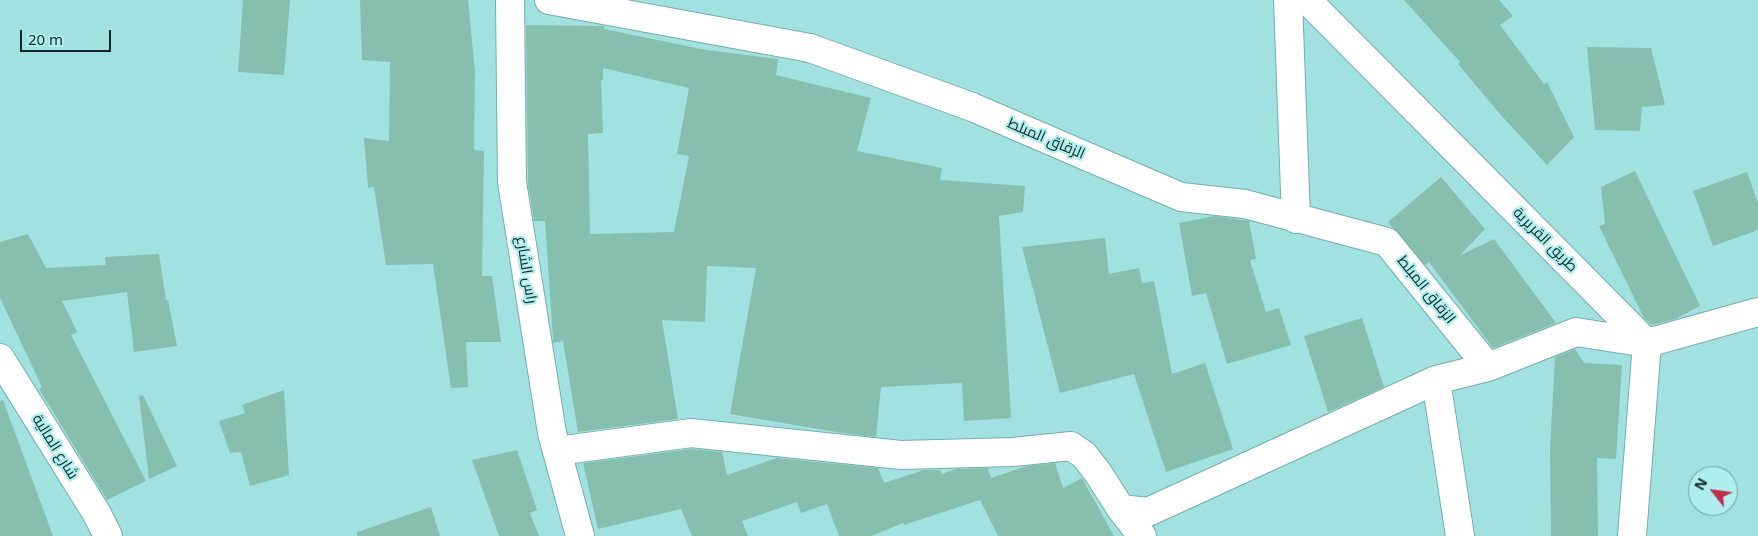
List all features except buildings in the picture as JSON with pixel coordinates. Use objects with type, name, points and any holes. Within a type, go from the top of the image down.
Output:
[{"type":"street","name":"راس الشارع","points":[[510,0],[512,182],[557,451],[580,536]]},
{"type":"street","name":"الزقاق المبلط","points":[[549,0],[810,48],[972,107],[1181,197],[1245,204],[1387,242],[1488,367]]},
{"type":"street","points":[[1288,0],[1296,219]]},
{"type":"street","name":"طريق القريرية","points":[[1306,0],[1647,342]]},
{"type":"street","points":[[1121,509],[1148,512],[1436,380],[1488,367],[1576,332],[1647,342],[1758,312]]},
{"type":"street","points":[[1632,536],[1647,342]]},
{"type":"street","name":"شارع المالية","points":[[0,358],[97,514],[108,536]]},
{"type":"street","points":[[1436,380],[1460,536]]},
{"type":"street","points":[[557,451],[691,433],[901,455],[1013,452],[1071,446],[1084,455],[1142,536]]}]
